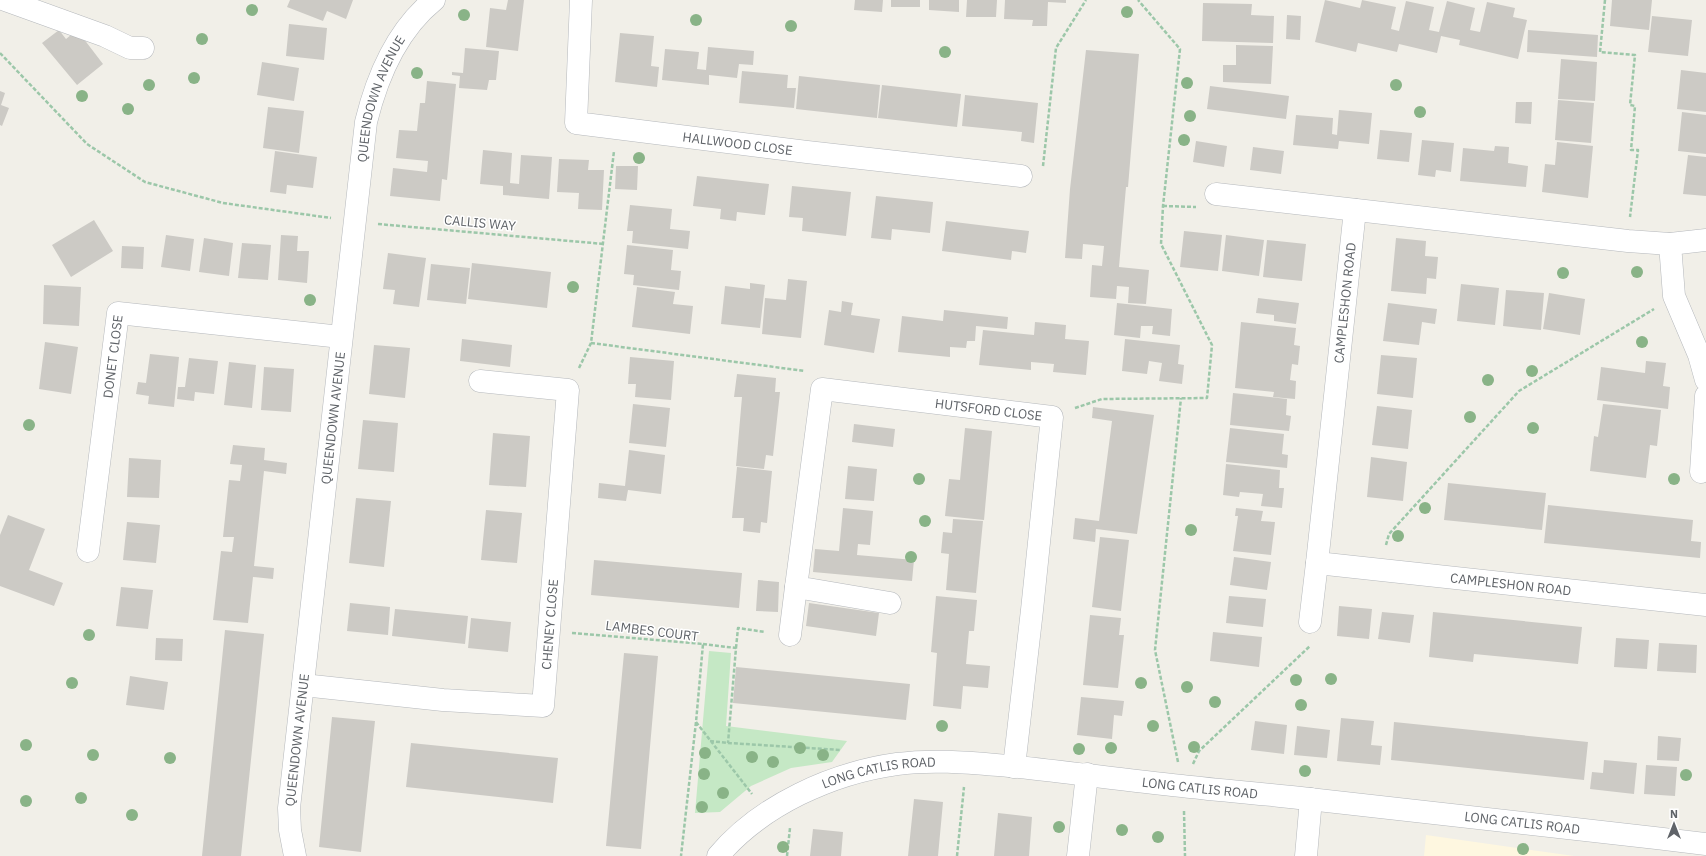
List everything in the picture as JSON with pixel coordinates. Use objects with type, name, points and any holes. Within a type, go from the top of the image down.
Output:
[{"type":"street","points":[[5,0],[104,36],[130,48],[143,48]]},
{"type":"street","name":"QUEENDOWN AVENUE","points":[[295,856],[290,830],[289,808],[366,122],[377,84],[391,54],[415,18],[434,0]]},
{"type":"street","name":"HALLWOOD CLOSE","points":[[581,0],[576,123],[807,152],[1021,176]]},
{"type":"street","points":[[1216,194],[1628,241],[1670,244],[1706,240]]},
{"type":"street","name":"CAMPLESHON ROAD","points":[[1310,622],[1354,210]]},
{"type":"street","points":[[1670,244],[1674,296],[1699,355],[1706,380]]},
{"type":"street","name":"DONET CLOSE","points":[[88,551],[118,313],[342,337]]},
{"type":"street","points":[[480,381],[568,390]]},
{"type":"street","points":[[790,635],[822,389]]},
{"type":"street","name":"HUTSFORD CLOSE","points":[[822,389],[1052,417],[1014,767]]},
{"type":"street","name":"CHENEY CLOSE","points":[[303,685],[444,700],[542,706],[568,390]]},
{"type":"street","points":[[1701,472],[1706,396]]},
{"type":"street","name":"CAMPLESHON ROAD","points":[[1316,563],[1706,605]]},
{"type":"street","points":[[796,587],[890,603]]},
{"type":"street","name":"LONG CATLIS ROAD","points":[[718,856],[726,847],[767,813],[798,796],[824,784],[874,768],[920,762],[967,762],[1087,774],[1183,787],[1311,799],[1706,844]]},
{"type":"street","points":[[1078,856],[1087,774]]},
{"type":"street","points":[[1306,856],[1311,799]]},
{"type":"path","points":[[1021,176],[1042,178],[1056,48],[1086,0]]},
{"type":"path","points":[[1052,417],[1102,399],[1207,398],[1212,345],[1161,244],[1163,206],[1180,50],[1138,0]]},
{"type":"path","points":[[1606,0],[1600,52],[1635,55],[1630,105],[1635,106],[1631,150],[1638,150],[1628,241]]},
{"type":"path","name":"CALLIS WAY","points":[[0,53],[87,144],[145,182],[223,203],[354,222],[604,244]]},
{"type":"path","points":[[568,390],[591,343],[604,244],[616,128]]},
{"type":"path","points":[[1163,206],[1205,207],[1216,194]]},
{"type":"path","points":[[1380,569],[1389,534],[1519,391],[1674,296]]},
{"type":"path","points":[[591,343],[807,371],[822,389]]},
{"type":"path","points":[[1181,398],[1154,650],[1183,787],[1184,856]]},
{"type":"path","points":[[1183,787],[1199,751],[1310,646],[1310,622]]},
{"type":"path","points":[[728,743],[738,628],[790,635]]},
{"type":"path","name":"LAMBES COURT","points":[[548,631],[703,644],[681,856]]},
{"type":"path","points":[[703,644],[736,648]]},
{"type":"path","points":[[696,722],[767,813]]},
{"type":"path","points":[[710,741],[842,750]]},
{"type":"path","points":[[957,856],[967,762]]},
{"type":"shaded area","points":[[1426,835],[1574,856],[1424,856]]},
{"type":"green space","points":[[709,651],[731,653],[726,726],[847,741],[832,762],[791,768],[751,786],[720,812],[695,813]]},
{"type":"building","points":[[290,0],[353,0],[346,19],[327,11],[323,21],[287,7]]},
{"type":"building","points":[[508,0],[524,0],[518,51],[486,47],[490,8],[506,10]]},
{"type":"building","points":[[855,0],[883,0],[882,12],[854,10]]},
{"type":"building","points":[[891,0],[920,0],[920,7],[891,7]]},
{"type":"building","points":[[929,0],[959,0],[959,12],[929,10]]},
{"type":"building","points":[[967,0],[997,0],[996,17],[966,17]]},
{"type":"building","points":[[1005,0],[1066,0],[1066,3],[1048,2],[1047,26],[1032,26],[1033,20],[1004,19]]},
{"type":"building","points":[[1325,0],[1360,8],[1362,0],[1396,7],[1391,29],[1399,31],[1406,1],[1434,7],[1429,30],[1439,32],[1447,1],[1475,8],[1470,30],[1480,32],[1487,2],[1515,8],[1513,17],[1527,20],[1518,59],[1459,45],[1460,40],[1441,36],[1437,53],[1399,44],[1397,52],[1358,43],[1356,52],[1315,42]]},
{"type":"building","points":[[1612,0],[1652,0],[1649,30],[1610,26]]},
{"type":"building","points":[[1203,3],[1252,4],[1251,15],[1274,16],[1273,43],[1202,41]]},
{"type":"building","points":[[1287,15],[1301,16],[1300,40],[1286,39]]},
{"type":"building","points":[[1652,16],[1692,20],[1688,56],[1648,52]]},
{"type":"building","points":[[289,24],[327,28],[324,60],[286,56]]},
{"type":"building","points":[[59,30],[66,39],[77,30],[103,64],[77,85],[42,43]]},
{"type":"building","points":[[1528,30],[1598,35],[1597,57],[1527,52]]},
{"type":"building","points":[[620,33],[654,36],[651,66],[659,67],[657,87],[615,82]]},
{"type":"building","points":[[1236,45],[1273,46],[1271,84],[1223,82],[1223,65],[1236,65]]},
{"type":"building","points":[[708,47],[754,51],[753,65],[739,64],[737,78],[709,75],[709,85],[662,80],[665,49],[699,52],[697,69],[706,70]]},
{"type":"building","points":[[465,48],[499,51],[496,80],[489,80],[487,90],[459,88],[460,76],[452,75],[452,72],[463,73]]},
{"type":"building","points":[[1086,50],[1139,54],[1128,187],[1126,187],[1119,267],[1149,270],[1146,304],[1128,303],[1129,287],[1117,286],[1116,299],[1090,297],[1092,265],[1102,266],[1104,246],[1083,244],[1082,259],[1065,258],[1070,189]]},
{"type":"building","points":[[1561,59],[1597,62],[1595,101],[1558,99]]},
{"type":"building","points":[[262,62],[299,68],[294,101],[257,95]]},
{"type":"building","points":[[1681,70],[1706,73],[1706,112],[1677,109]]},
{"type":"building","points":[[742,71],[788,75],[787,88],[796,88],[794,108],[739,103]]},
{"type":"building","points":[[799,76],[880,85],[877,118],[796,109]]},
{"type":"building","points":[[427,81],[456,84],[447,180],[442,179],[440,201],[390,196],[393,168],[427,172],[428,161],[396,158],[399,130],[417,131],[420,103],[425,103]]},
{"type":"building","points":[[882,85],[961,94],[957,127],[878,118]]},
{"type":"building","points":[[1210,86],[1289,96],[1286,119],[1207,109]]},
{"type":"building","points":[[0,91],[5,93],[1,105],[9,108],[2,126],[0,125]]},
{"type":"building","points":[[965,95],[1038,103],[1034,143],[1021,141],[1022,132],[962,126]]},
{"type":"building","points":[[1558,100],[1594,103],[1591,143],[1555,140]]},
{"type":"building","points":[[1516,102],[1532,102],[1531,124],[1515,123]]},
{"type":"building","points":[[268,107],[304,111],[299,153],[263,148]]},
{"type":"building","points":[[1339,110],[1372,113],[1369,144],[1339,141],[1338,149],[1293,145],[1296,115],[1333,118],[1332,134],[1337,135]]},
{"type":"building","points":[[1682,112],[1706,115],[1706,154],[1678,151]]},
{"type":"building","points":[[1380,130],[1412,133],[1409,162],[1377,159]]},
{"type":"building","points":[[1422,140],[1454,143],[1451,172],[1436,170],[1435,177],[1418,175]]},
{"type":"building","points":[[1196,141],[1227,146],[1224,167],[1193,162]]},
{"type":"building","points":[[1557,142],[1593,146],[1588,198],[1542,192],[1545,164],[1555,165]]},
{"type":"building","points":[[1495,146],[1509,147],[1508,163],[1528,166],[1526,187],[1460,181],[1463,148],[1494,151]]},
{"type":"building","points":[[1253,147],[1284,151],[1281,174],[1250,170]]},
{"type":"building","points":[[483,150],[512,153],[510,183],[519,184],[521,155],[552,157],[549,199],[503,195],[503,186],[480,184]]},
{"type":"building","points":[[275,151],[317,157],[313,188],[287,185],[286,194],[270,192]]},
{"type":"building","points":[[1688,155],[1706,157],[1706,196],[1683,194]]},
{"type":"building","points":[[559,159],[589,160],[588,170],[604,170],[602,210],[578,209],[579,193],[557,192]]},
{"type":"building","points":[[616,166],[638,166],[637,190],[615,189]]},
{"type":"building","points":[[697,176],[769,184],[765,215],[737,212],[736,221],[720,219],[721,209],[693,206]]},
{"type":"building","points":[[792,186],[851,192],[846,236],[802,231],[803,218],[789,217]]},
{"type":"building","points":[[876,196],[933,202],[930,233],[892,229],[891,240],[871,238]]},
{"type":"building","points":[[630,205],[672,209],[670,229],[690,231],[688,249],[632,243],[633,231],[627,231]]},
{"type":"building","points":[[94,220],[113,251],[71,277],[52,245]]},
{"type":"building","points":[[946,221],[1029,231],[1026,253],[1012,251],[1011,260],[942,251]]},
{"type":"building","points":[[1184,231],[1222,235],[1218,271],[1180,267]]},
{"type":"building","points":[[166,235],[194,239],[190,271],[161,267]]},
{"type":"building","points":[[281,235],[298,236],[297,251],[309,251],[307,283],[278,280]]},
{"type":"building","points":[[1226,235],[1264,240],[1259,276],[1222,271]]},
{"type":"building","points":[[204,238],[233,243],[229,276],[199,272]]},
{"type":"building","points":[[1396,238],[1426,241],[1425,256],[1438,257],[1436,279],[1427,278],[1426,294],[1391,291]]},
{"type":"building","points":[[1267,240],[1306,244],[1302,281],[1263,277]]},
{"type":"building","points":[[242,243],[271,245],[268,280],[238,278]]},
{"type":"building","points":[[627,245],[673,250],[671,270],[681,271],[679,290],[633,285],[634,275],[624,274]]},
{"type":"building","points":[[122,246],[144,247],[143,269],[121,268]]},
{"type":"building","points":[[388,253],[426,258],[419,307],[393,304],[395,290],[383,289]]},
{"type":"building","points":[[472,263],[551,272],[547,308],[468,299]]},
{"type":"building","points":[[431,264],[470,268],[466,304],[427,300]]},
{"type":"building","points":[[788,279],[807,281],[801,338],[762,334],[765,298],[786,300]]},
{"type":"building","points":[[750,283],[765,285],[760,328],[721,324],[725,286],[750,289]]},
{"type":"building","points":[[1461,284],[1499,288],[1495,325],[1457,321]]},
{"type":"building","points":[[44,285],[81,287],[79,326],[43,324]]},
{"type":"building","points":[[637,287],[675,292],[673,304],[693,306],[690,334],[632,327]]},
{"type":"building","points":[[1506,290],[1544,293],[1541,330],[1503,326]]},
{"type":"building","points":[[1549,293],[1585,299],[1580,335],[1543,329]]},
{"type":"building","points":[[1258,298],[1299,303],[1296,324],[1274,321],[1274,315],[1256,313]]},
{"type":"building","points":[[842,301],[853,303],[851,315],[880,319],[874,353],[824,345],[829,310],[841,312]]},
{"type":"building","points":[[1117,303],[1172,309],[1170,336],[1152,334],[1153,326],[1141,326],[1140,338],[1114,335]]},
{"type":"building","points":[[1388,303],[1437,309],[1435,324],[1422,322],[1419,345],[1383,341]]},
{"type":"building","points":[[944,310],[1008,317],[1007,329],[976,326],[975,341],[967,341],[966,348],[950,347],[950,357],[898,352],[902,316],[943,321]]},
{"type":"building","points":[[1035,322],[1066,325],[1065,339],[1089,341],[1086,375],[1053,372],[1054,364],[1031,362],[1031,370],[979,365],[983,330],[1034,335]]},
{"type":"building","points":[[1241,322],[1296,328],[1294,345],[1300,346],[1298,365],[1292,364],[1290,380],[1296,381],[1295,399],[1273,397],[1274,392],[1235,388]]},
{"type":"building","points":[[462,339],[512,345],[510,367],[460,361]]},
{"type":"building","points":[[1125,339],[1180,345],[1178,364],[1184,365],[1182,384],[1159,381],[1162,363],[1149,361],[1147,374],[1122,371]]},
{"type":"building","points":[[45,342],[78,347],[71,394],[39,389]]},
{"type":"building","points":[[374,345],[410,348],[405,398],[369,394]]},
{"type":"building","points":[[150,354],[179,357],[174,407],[148,404],[149,396],[136,394],[138,382],[146,383]]},
{"type":"building","points":[[1381,355],[1417,358],[1413,398],[1377,394]]},
{"type":"building","points":[[630,357],[674,361],[671,400],[635,397],[636,384],[628,384]]},
{"type":"building","points":[[189,358],[218,361],[214,394],[195,392],[194,401],[177,399],[178,387],[185,387]]},
{"type":"building","points":[[1646,361],[1666,363],[1663,386],[1670,387],[1668,409],[1597,400],[1601,367],[1645,373]]},
{"type":"building","points":[[229,362],[256,365],[252,408],[224,405]]},
{"type":"building","points":[[264,367],[294,369],[291,412],[261,410]]},
{"type":"building","points":[[737,374],[776,378],[775,392],[780,392],[773,456],[766,455],[764,469],[736,466],[742,397],[734,397]]},
{"type":"building","points":[[1233,393],[1287,399],[1286,415],[1291,416],[1289,431],[1230,425]]},
{"type":"building","points":[[633,404],[670,408],[666,447],[629,443]]},
{"type":"building","points":[[1603,404],[1661,410],[1657,446],[1650,445],[1646,478],[1590,471],[1594,436],[1598,437]]},
{"type":"building","points":[[1377,406],[1412,410],[1408,449],[1372,445]]},
{"type":"building","points":[[1093,407],[1154,415],[1137,534],[1096,529],[1095,542],[1073,539],[1075,518],[1099,521],[1112,421],[1092,418]]},
{"type":"building","points":[[363,420],[398,423],[394,472],[358,469]]},
{"type":"building","points":[[854,424],[895,429],[893,447],[852,442]]},
{"type":"building","points":[[965,428],[992,431],[984,520],[945,516],[949,479],[960,480]]},
{"type":"building","points":[[1230,428],[1284,434],[1282,454],[1288,455],[1287,468],[1226,462]]},
{"type":"building","points":[[493,433],[530,436],[526,487],[489,485]]},
{"type":"building","points":[[233,445],[265,448],[264,460],[287,463],[286,474],[264,471],[254,566],[274,568],[273,579],[253,577],[248,623],[213,620],[221,551],[232,552],[234,537],[223,537],[229,480],[240,481],[242,465],[230,464]]},
{"type":"building","points":[[629,450],[665,455],[661,494],[628,490],[626,501],[598,498],[599,483],[625,486]]},
{"type":"building","points":[[1371,457],[1407,462],[1403,501],[1367,497]]},
{"type":"building","points":[[129,458],[161,460],[159,498],[127,497]]},
{"type":"building","points":[[1226,464],[1280,470],[1279,488],[1284,488],[1282,508],[1261,506],[1263,494],[1240,492],[1239,497],[1223,495]]},
{"type":"building","points":[[848,466],[877,469],[874,501],[845,499]]},
{"type":"building","points":[[737,467],[772,471],[767,523],[761,522],[760,533],[743,531],[744,518],[732,518]]},
{"type":"building","points":[[1448,483],[1546,493],[1542,530],[1444,520]]},
{"type":"building","points":[[356,498],[391,501],[384,567],[349,563]]},
{"type":"building","points":[[1548,505],[1693,520],[1691,541],[1701,542],[1700,558],[1544,543]]},
{"type":"building","points":[[843,508],[873,511],[870,545],[858,544],[857,555],[914,560],[912,581],[813,572],[815,549],[839,551]]},
{"type":"building","points":[[1236,508],[1263,511],[1261,521],[1275,522],[1271,555],[1233,551],[1238,516],[1235,516]]},
{"type":"building","points":[[486,510],[522,513],[517,563],[481,560]]},
{"type":"building","points":[[8,515],[45,529],[29,570],[63,583],[54,606],[0,586],[0,535]]},
{"type":"building","points":[[953,519],[983,521],[976,593],[946,590],[949,554],[941,553],[943,532],[952,533]]},
{"type":"building","points":[[127,522],[160,525],[156,563],[123,560]]},
{"type":"building","points":[[1100,537],[1129,540],[1121,611],[1092,607]]},
{"type":"building","points":[[1234,557],[1271,562],[1267,590],[1230,585]]},
{"type":"building","points":[[594,560],[742,573],[739,608],[591,595]]},
{"type":"building","points":[[758,580],[779,582],[778,612],[756,611]]},
{"type":"building","points":[[121,587],[153,590],[148,629],[116,626]]},
{"type":"building","points":[[936,596],[977,600],[974,631],[969,631],[966,664],[990,666],[988,688],[963,686],[961,709],[933,706],[937,653],[931,652]]},
{"type":"building","points":[[1229,596],[1266,599],[1263,627],[1226,623]]},
{"type":"building","points":[[350,603],[390,607],[388,635],[347,631]]},
{"type":"building","points":[[809,603],[879,613],[876,636],[806,626]]},
{"type":"building","points":[[1339,606],[1372,609],[1369,639],[1337,636]]},
{"type":"building","points":[[395,609],[468,616],[465,644],[392,636]]},
{"type":"building","points":[[1382,612],[1414,615],[1410,643],[1378,639]]},
{"type":"building","points":[[1433,612],[1582,627],[1578,664],[1474,654],[1473,662],[1429,657]]},
{"type":"building","points":[[1090,615],[1121,618],[1119,635],[1124,635],[1118,688],[1083,685]]},
{"type":"building","points":[[471,618],[511,622],[508,652],[468,648]]},
{"type":"building","points":[[225,630],[264,634],[241,856],[202,856]]},
{"type":"building","points":[[1213,632],[1262,637],[1259,667],[1210,661]]},
{"type":"building","points":[[156,638],[183,639],[182,661],[155,660]]},
{"type":"building","points":[[1616,638],[1649,640],[1647,669],[1614,667]]},
{"type":"building","points":[[1659,643],[1697,645],[1696,673],[1657,671]]},
{"type":"building","points":[[624,653],[658,656],[641,849],[606,846]]},
{"type":"building","points":[[736,667],[910,684],[906,720],[733,703]]},
{"type":"building","points":[[130,676],[168,682],[164,710],[126,705]]},
{"type":"building","points":[[1081,697],[1124,701],[1122,716],[1114,715],[1112,739],[1077,735]]},
{"type":"building","points":[[332,717],[375,721],[361,852],[319,847]]},
{"type":"building","points":[[1341,718],[1374,721],[1371,745],[1382,746],[1380,765],[1337,761]]},
{"type":"building","points":[[1255,721],[1287,725],[1284,754],[1251,750]]},
{"type":"building","points":[[1394,722],[1588,742],[1584,780],[1391,760]]},
{"type":"building","points":[[1297,726],[1330,730],[1327,758],[1294,755]]},
{"type":"building","points":[[1658,736],[1681,738],[1679,761],[1657,760]]},
{"type":"building","points":[[411,743],[558,758],[553,803],[406,787]]},
{"type":"building","points":[[1604,760],[1637,763],[1634,794],[1590,789],[1592,772],[1603,773]]},
{"type":"building","points":[[1646,765],[1677,767],[1675,796],[1644,794]]},
{"type":"building","points":[[914,799],[943,802],[938,856],[908,856]]},
{"type":"building","points":[[998,813],[1032,817],[1029,856],[994,856]]},
{"type":"building","points":[[813,829],[843,832],[841,856],[810,856]]}]
